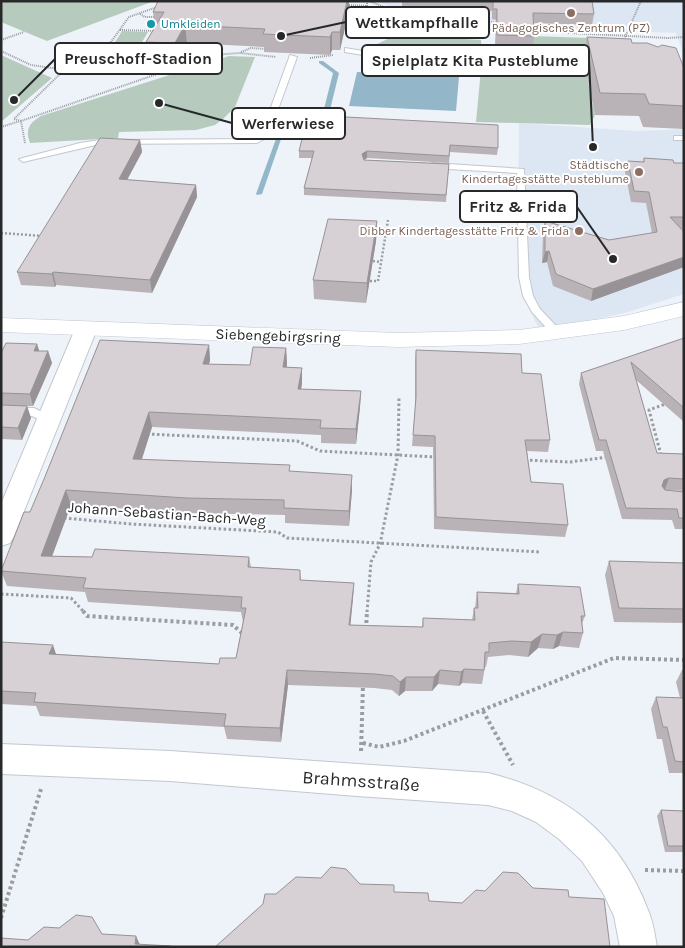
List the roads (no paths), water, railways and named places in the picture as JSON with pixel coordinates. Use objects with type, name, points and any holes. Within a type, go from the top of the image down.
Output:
[{"type":"street","name":"Siebengebirgsring","points":[[1,325],[398,340],[519,337],[624,323],[684,310]]},
{"type":"street","points":[[1,536],[50,421],[86,329]]},
{"type":"street","name":"Brahmsstraße","points":[[1,759],[170,766],[488,789],[517,796],[548,811],[571,827],[594,849],[615,881],[631,912],[639,947]]},
{"type":"lane","points":[[348,50],[369,54],[474,59]]},
{"type":"lane","points":[[23,159],[80,144],[100,142],[254,141],[263,136],[267,130],[293,57]]},
{"type":"lane","points":[[425,166],[521,171],[524,277],[528,296],[536,310],[556,332]]},
{"type":"lane","points":[[1,411],[34,412],[50,421]]},
{"type":"water","points":[[357,72],[459,77],[456,111],[349,106]]},
{"type":"waterway","points":[[259,194],[287,115],[296,112],[324,112],[327,110],[336,73],[321,62]]},
{"type":"place","name":"Pädagogisches Zentrum (PZ)","points":[[571,13]]},
{"type":"place","name":"Umkleiden","points":[[151,24]]},
{"type":"place","name":"Wettkampfhalle","points":[[281,36]]},
{"type":"place","name":"Preuschoff-Stadion","points":[[14,100]]},
{"type":"place","name":"Werferwiese","points":[[159,103]]},
{"type":"place","name":"Spielplatz Kita Pusteblume","points":[[593,147]]},
{"type":"place","name":"Städtische Kindertagesstätte Pusteblume","points":[[639,172]]},
{"type":"place","name":"Dibber Kindertagesstätte Fritz & Frida","points":[[579,231]]},
{"type":"place","name":"Fritz & Frida","points":[[613,259]]}]
